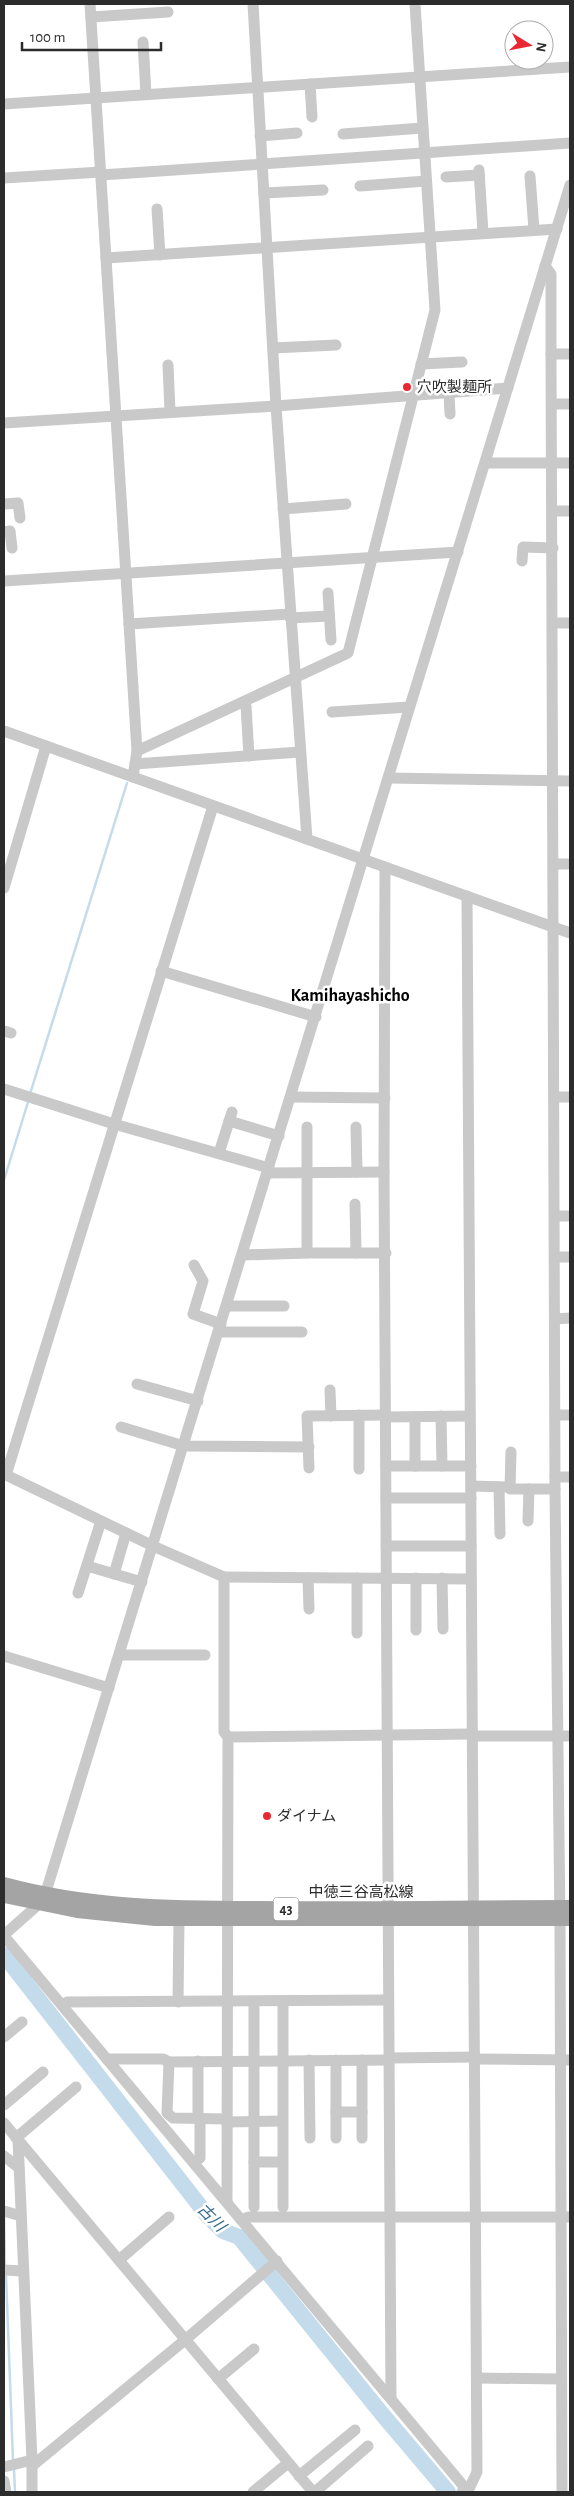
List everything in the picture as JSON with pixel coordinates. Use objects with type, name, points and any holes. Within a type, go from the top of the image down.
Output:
[{"type":"main road","name":"中徳三谷高松線","points":[[4,1884],[42,1900],[108,1915],[179,1920],[227,1914]]},
{"type":"main road","name":"中徳三谷高松線","points":[[4,1896],[227,1914],[565,1913]]},
{"type":"street","points":[[90,4],[138,751],[133,777]]},
{"type":"street","points":[[253,4],[276,406],[307,839]]},
{"type":"street","points":[[138,751],[348,653],[412,397],[436,310],[422,128],[415,4]]},
{"type":"street","points":[[91,17],[168,12]]},
{"type":"street","points":[[143,42],[146,94]]},
{"type":"street","points":[[4,104],[570,67]]},
{"type":"street","points":[[310,84],[312,118]]},
{"type":"street","points":[[343,134],[422,128]]},
{"type":"street","points":[[260,136],[297,133]]},
{"type":"street","points":[[4,178],[262,166],[570,143]]},
{"type":"street","points":[[446,177],[479,173],[483,233]]},
{"type":"street","points":[[530,176],[534,230]]},
{"type":"street","points":[[360,186],[426,181]]},
{"type":"street","points":[[467,896],[478,2472],[468,2490],[4,1936],[42,1900],[198,1401],[570,185]]},
{"type":"street","points":[[264,193],[323,190]]},
{"type":"street","points":[[157,209],[160,255]]},
{"type":"street","points":[[106,258],[268,246],[557,229]]},
{"type":"street","points":[[545,266],[551,274],[557,1736],[565,1913],[565,2218],[561,2379],[562,2492]]},
{"type":"street","points":[[273,348],[336,345]]},
{"type":"street","points":[[551,354],[570,354]]},
{"type":"street","points":[[421,364],[462,362]]},
{"type":"street","points":[[168,364],[170,411]]},
{"type":"street","points":[[4,423],[412,397],[508,388]]},
{"type":"street","points":[[449,394],[450,414]]},
{"type":"street","points":[[552,404],[570,404]]},
{"type":"street","points":[[485,463],[570,463]]},
{"type":"street","points":[[4,504],[18,503],[20,518]]},
{"type":"street","points":[[283,509],[346,504]]},
{"type":"street","points":[[552,511],[570,511]]},
{"type":"street","points":[[4,532],[10,531],[12,548]]},
{"type":"street","points":[[522,561],[523,547],[553,548]]},
{"type":"street","points":[[4,581],[372,559],[458,552]]},
{"type":"street","points":[[328,592],[331,640]]},
{"type":"street","points":[[129,624],[290,616],[329,616]]},
{"type":"street","points":[[553,623],[570,623]]},
{"type":"street","points":[[246,706],[249,756]]},
{"type":"street","points":[[332,712],[410,708]]},
{"type":"street","points":[[4,731],[570,933]]},
{"type":"street","points":[[4,888],[46,746]]},
{"type":"street","points":[[135,764],[300,752]]},
{"type":"street","points":[[388,778],[570,781]]},
{"type":"street","points":[[213,806],[6,1475],[153,1546],[224,1577],[472,1579]]},
{"type":"street","points":[[554,864],[570,864]]},
{"type":"street","points":[[385,867],[384,1172],[386,1253],[391,2398]]},
{"type":"street","points":[[162,971],[316,1017]]},
{"type":"street","points":[[4,1089],[114,1124],[219,1153],[269,1170],[307,1173],[384,1172]]},
{"type":"street","points":[[291,1097],[385,1098]]},
{"type":"street","points":[[555,1097],[570,1097]]},
{"type":"street","points":[[219,1153],[231,1116],[279,1136]]},
{"type":"street","points":[[306,1253],[307,1128]]},
{"type":"street","points":[[356,1128],[357,1172]]},
{"type":"street","points":[[355,1204],[356,1253]]},
{"type":"street","points":[[555,1216],[570,1216]]},
{"type":"street","points":[[242,1255],[386,1253]]},
{"type":"street","points":[[555,1257],[570,1257]]},
{"type":"street","points":[[194,1265],[203,1281],[193,1314],[220,1328],[302,1332]]},
{"type":"street","points":[[227,1306],[284,1306]]},
{"type":"street","points":[[555,1319],[570,1318]]},
{"type":"street","points":[[137,1384],[152,1393],[198,1401]]},
{"type":"street","points":[[330,1390],[331,1416]]},
{"type":"street","points":[[359,1415],[359,1468]]},
{"type":"street","points":[[555,1415],[570,1415]]},
{"type":"street","points":[[309,1468],[307,1416],[470,1416]]},
{"type":"street","points":[[441,1416],[442,1466]]},
{"type":"street","points":[[415,1466],[416,1417]]},
{"type":"street","points":[[121,1427],[184,1446],[309,1447]]},
{"type":"street","points":[[500,1534],[511,1452]]},
{"type":"street","points":[[386,1466],[471,1466]]},
{"type":"street","points":[[555,1477],[570,1478]]},
{"type":"street","points":[[471,1486],[505,1487],[510,1489],[555,1489]]},
{"type":"street","points":[[528,1521],[529,1489]]},
{"type":"street","points":[[386,1498],[471,1498]]},
{"type":"street","points":[[78,1593],[101,1521]]},
{"type":"street","points":[[114,1574],[126,1533]]},
{"type":"street","points":[[386,1546],[471,1546]]},
{"type":"street","points":[[87,1566],[142,1582]]},
{"type":"street","points":[[224,1577],[224,1732],[228,1737],[227,2202]]},
{"type":"street","points":[[308,1578],[309,1609]]},
{"type":"street","points":[[357,1578],[357,1633]]},
{"type":"street","points":[[416,1578],[416,1630]]},
{"type":"street","points":[[442,1578],[443,1629]]},
{"type":"street","points":[[120,1654],[205,1655]]},
{"type":"street","points":[[4,1656],[109,1688]]},
{"type":"street","points":[[228,1737],[387,1734],[570,1736]]},
{"type":"street","points":[[178,2002],[179,1920]]},
{"type":"street","points":[[67,2002],[388,2000]]},
{"type":"street","points":[[283,2001],[283,2207]]},
{"type":"street","points":[[254,2002],[254,2207]]},
{"type":"street","points":[[4,2037],[22,2022]]},
{"type":"street","points":[[107,2059],[163,2059],[169,2062],[476,2058],[565,2060]]},
{"type":"street","points":[[309,2060],[310,2138]]},
{"type":"street","points":[[336,2060],[336,2138]]},
{"type":"street","points":[[362,2060],[362,2138]]},
{"type":"street","points":[[198,2061],[200,2158]]},
{"type":"street","points":[[169,2062],[167,2113],[173,2118],[282,2122]]},
{"type":"street","points":[[4,2105],[43,2072]]},
{"type":"street","points":[[17,2139],[76,2087]]},
{"type":"street","points":[[336,2112],[362,2112]]},
{"type":"street","points":[[4,2123],[288,2463],[299,2476],[314,2492],[364,2450],[352,2433],[299,2476]]},
{"type":"street","points":[[17,2139],[32,2492]]},
{"type":"street","points":[[4,2156],[19,2168]]},
{"type":"street","points":[[254,2162],[282,2162]]},
{"type":"street","points":[[4,2211],[21,2216]]},
{"type":"street","points":[[119,2260],[169,2217]]},
{"type":"street","points":[[241,2220],[250,2217],[565,2218]]},
{"type":"street","points":[[4,2467],[32,2463],[185,2340],[277,2261]]},
{"type":"street","points":[[4,2270],[23,2271]]},
{"type":"street","points":[[218,2379],[254,2349]]},
{"type":"street","points":[[477,2378],[561,2379]]},
{"type":"street","points":[[253,2492],[288,2463]]},
{"type":"street","points":[[4,2481],[6,2492]]},
{"type":"waterway","points":[[30,1094],[127,783]]},
{"type":"waterway","points":[[4,1180],[29,1099]]},
{"type":"waterway","name":"古川","points":[[4,1955],[207,2215],[223,2231],[239,2237],[382,2414],[448,2492]]},
{"type":"waterway","points":[[4,2217],[5,2266]]},
{"type":"waterway","points":[[6,2275],[13,2461]]},
{"type":"waterway","points":[[14,2469],[15,2492]]},
{"type":"place","name":"穴吹製麺所","points":[[407,387]]},
{"type":"place","name":"ダイナム","points":[[267,1816]]},
{"type":"district","name":"Kamihayashicho","points":[[350,995]]}]
